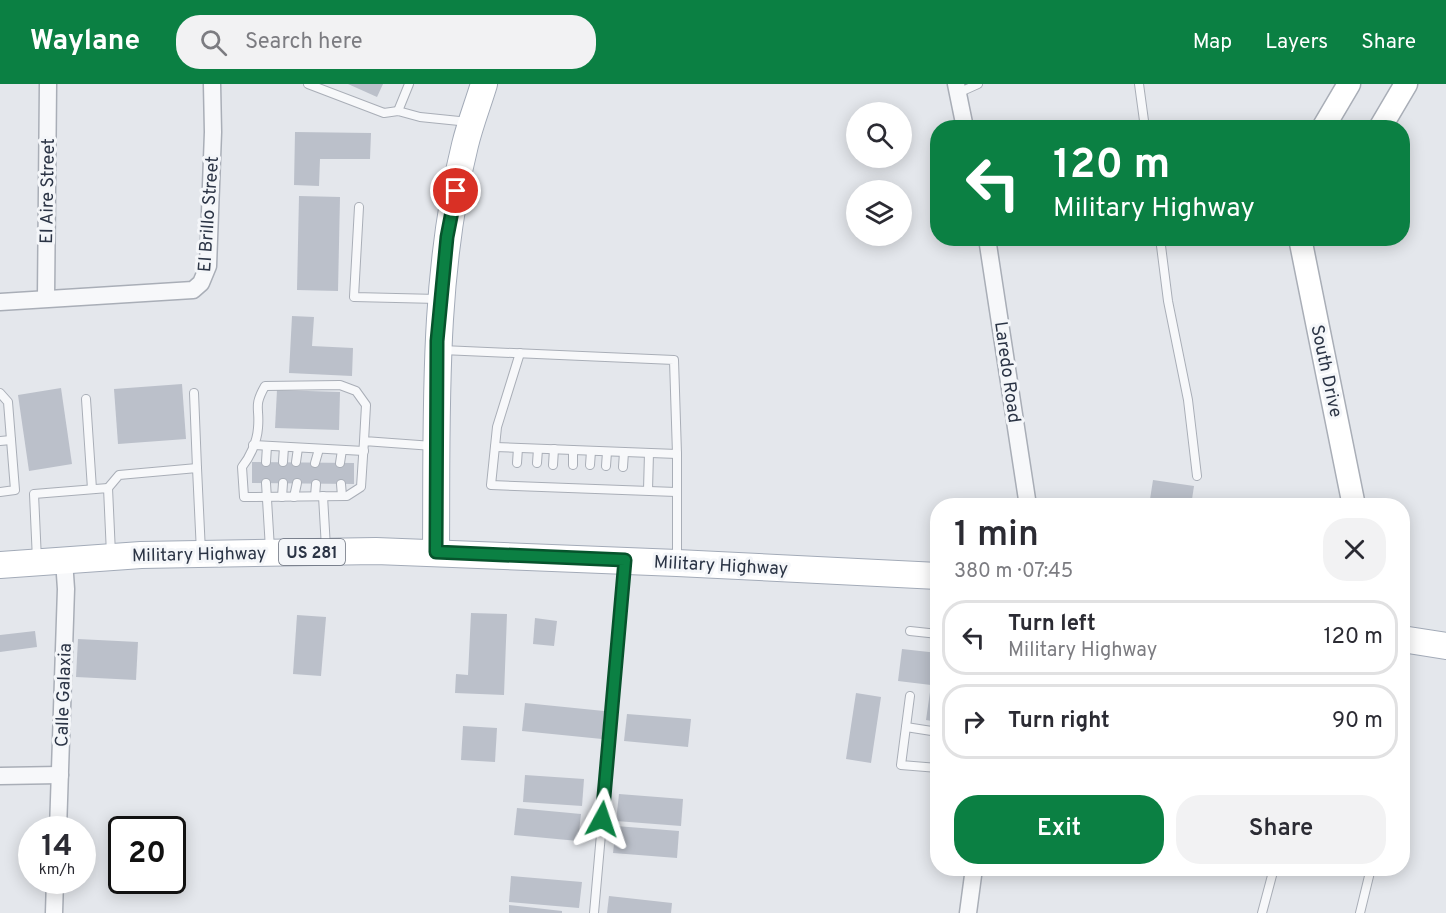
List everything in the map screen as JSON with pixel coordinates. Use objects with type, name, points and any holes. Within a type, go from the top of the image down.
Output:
[{"type":"main road","points":[[436,552],[437,350],[447,237],[465,144],[484,84]]},
{"type":"main road","name":"Military Highway","points":[[0,565],[112,557],[201,554],[436,552],[930,576]]},
{"type":"main road","points":[[1410,640],[1446,646]]},
{"type":"street","name":"El Aire Street","points":[[46,298],[48,84]]},
{"type":"street","name":"El Brillo Street","points":[[0,302],[193,290],[201,283],[208,266],[209,249],[213,132],[212,84]]},
{"type":"street","points":[[1328,120],[1348,84]]},
{"type":"street","points":[[1385,120],[1406,84]]},
{"type":"street","points":[[957,88],[963,120]]},
{"type":"street","name":"Laredo Road","points":[[988,246],[1027,498]]},
{"type":"street","name":"South Drive","points":[[1305,246],[1352,498]]},
{"type":"street","name":"Calle Galaxia","points":[[59,816],[66,590],[64,560]]},
{"type":"street","points":[[0,776],[60,775]]},
{"type":"street","points":[[968,913],[973,876]]},
{"type":"street","points":[[54,913],[55,894]]},
{"type":"lane","points":[[308,84],[384,113],[398,111],[420,117],[472,122]]},
{"type":"lane","points":[[398,111],[410,84]]},
{"type":"lane","points":[[957,88],[978,84]]},
{"type":"lane","points":[[1139,84],[1144,120]]},
{"type":"lane","points":[[358,207],[354,297],[441,299]]},
{"type":"lane","points":[[1161,246],[1168,301],[1188,400],[1197,476]]},
{"type":"lane","points":[[437,350],[674,360],[677,562]]},
{"type":"lane","points":[[520,352],[496,427],[491,485],[516,482],[622,485],[676,492]]},
{"type":"lane","points":[[340,385],[356,391],[366,405],[364,441],[361,487],[347,496],[244,497],[242,467],[249,458],[258,428],[257,399],[265,386],[340,385]]},
{"type":"lane","points":[[0,393],[8,402],[15,490],[0,492]]},
{"type":"lane","points":[[194,393],[201,554]]},
{"type":"lane","points":[[86,399],[92,489]]},
{"type":"lane","points":[[0,441],[11,440]]},
{"type":"lane","points":[[364,441],[437,446]]},
{"type":"lane","points":[[253,445],[364,451]]},
{"type":"lane","points":[[266,462],[267,446]]},
{"type":"lane","points":[[283,462],[284,447]]},
{"type":"lane","points":[[495,447],[677,454]]},
{"type":"lane","points":[[296,462],[298,448]]},
{"type":"lane","points":[[517,463],[518,448]]},
{"type":"lane","points":[[315,463],[319,449]]},
{"type":"lane","points":[[537,463],[538,449]]},
{"type":"lane","points":[[553,465],[554,449]]},
{"type":"lane","points":[[340,463],[342,450]]},
{"type":"lane","points":[[573,450],[573,465]]},
{"type":"lane","points":[[590,465],[591,451]]},
{"type":"lane","points":[[606,466],[607,452]]},
{"type":"lane","points":[[623,467],[624,452]]},
{"type":"lane","points":[[648,490],[649,453]]},
{"type":"lane","points":[[112,557],[108,488],[119,475],[197,468]]},
{"type":"lane","points":[[266,483],[270,553]]},
{"type":"lane","points":[[282,497],[283,483]]},
{"type":"lane","points":[[294,496],[297,483]]},
{"type":"lane","points":[[316,484],[326,552]]},
{"type":"lane","points":[[341,484],[342,496]]},
{"type":"lane","points":[[37,562],[34,494],[108,488]]},
{"type":"lane","points":[[594,913],[625,560]]},
{"type":"lane","points":[[910,631],[930,633]]},
{"type":"lane","points":[[910,696],[901,765],[930,767]]},
{"type":"lane","points":[[906,727],[930,731]]},
{"type":"lane","points":[[1262,913],[1272,876]]},
{"type":"lane","points":[[1360,913],[1369,876]]},
{"type":"building","points":[[348,84],[383,84],[377,97]]},
{"type":"building","points":[[295,132],[371,133],[370,159],[320,159],[319,186],[294,185]]},
{"type":"building","points":[[299,196],[340,197],[338,291],[297,290]]},
{"type":"building","points":[[292,316],[314,317],[312,346],[353,348],[352,376],[289,373]]},
{"type":"building","points":[[182,384],[186,439],[118,444],[114,389]]},
{"type":"building","points":[[61,388],[72,464],[29,471],[18,395]]},
{"type":"building","points":[[277,390],[340,392],[339,430],[275,428]]},
{"type":"building","points":[[252,462],[354,463],[354,484],[252,483]]},
{"type":"building","points":[[1153,480],[1194,486],[1192,498],[1150,498]]},
{"type":"building","points":[[471,613],[507,614],[504,695],[455,693],[456,674],[468,675]]},
{"type":"building","points":[[297,615],[326,617],[321,676],[293,674]]},
{"type":"building","points":[[535,618],[557,621],[554,646],[533,644]]},
{"type":"building","points":[[35,631],[37,647],[0,652],[0,635]]},
{"type":"building","points":[[78,639],[138,642],[136,680],[76,677]]},
{"type":"building","points":[[902,649],[930,652],[930,685],[898,681]]},
{"type":"building","points":[[930,692],[930,721],[926,720]]},
{"type":"building","points":[[856,693],[881,697],[871,763],[846,759]]},
{"type":"building","points":[[525,703],[604,711],[602,739],[522,731]]},
{"type":"building","points":[[627,714],[691,719],[688,747],[624,741]]},
{"type":"building","points":[[463,726],[497,728],[495,762],[461,760]]},
{"type":"building","points":[[525,775],[584,779],[582,806],[523,802]]},
{"type":"building","points":[[619,794],[683,799],[681,826],[616,821]]},
{"type":"building","points":[[517,808],[581,814],[578,841],[514,835]]},
{"type":"building","points":[[616,826],[679,831],[677,858],[613,853]]},
{"type":"building","points":[[511,876],[582,882],[579,908],[509,902]]},
{"type":"building","points":[[609,896],[672,903],[671,913],[607,913]]},
{"type":"building","points":[[509,905],[562,911],[562,913],[509,913]]},
{"type":"route","points":[[456,191],[447,237],[437,341],[436,552],[625,560],[602,819]]}]
